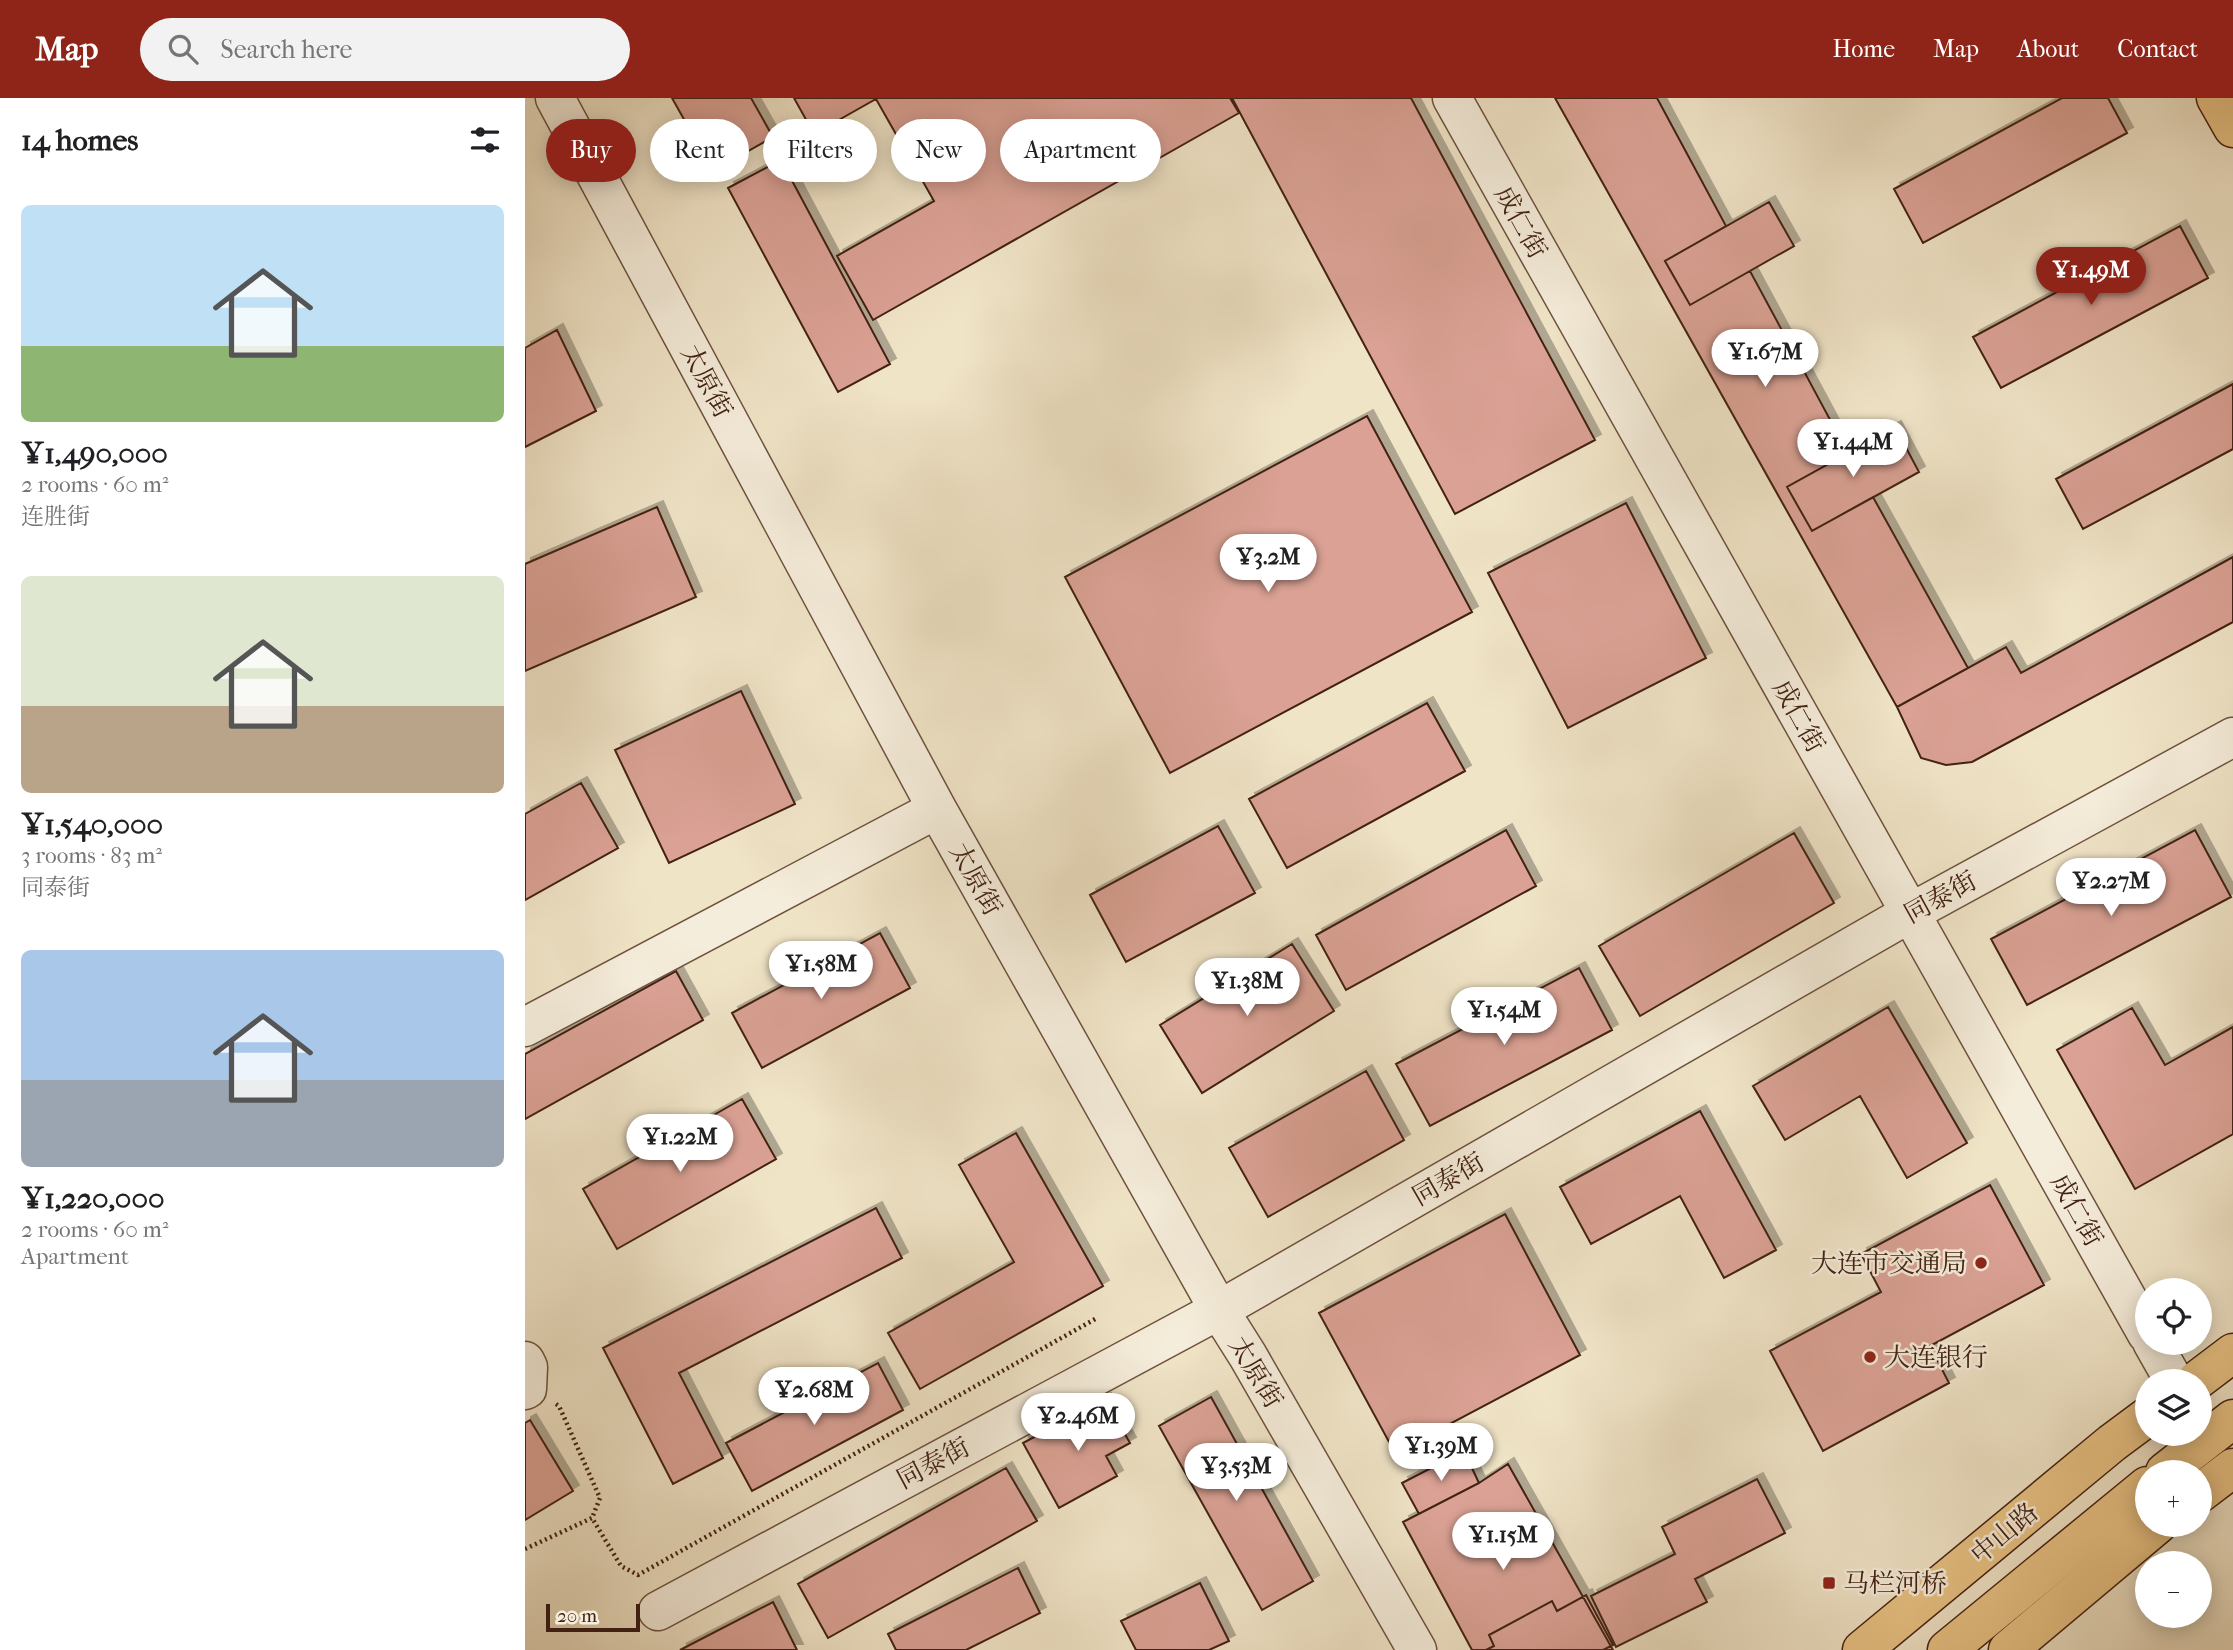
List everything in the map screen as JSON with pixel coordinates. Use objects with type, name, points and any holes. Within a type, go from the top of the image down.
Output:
[{"type":"main road","points":[[2216,98],[2233,128]]},
{"type":"main road","points":[[2212,1369],[2233,1353]]},
{"type":"main road","name":"中山路","points":[[1862,1650],[2135,1426]]},
{"type":"main road","points":[[2178,1460],[2213,1429]]},
{"type":"main road","name":"中山路","points":[[1947,1650],[2135,1496]]},
{"type":"main road","points":[[2008,1650],[2143,1537]]},
{"type":"street","name":"太原街","points":[[555,98],[937,809],[1219,1310],[1417,1650]]},
{"type":"street","name":"成仁街","points":[[1451,98],[2135,1313]]},
{"type":"street","name":"同泰街","points":[[658,1611],[1219,1310],[1910,913],[2233,737]]},
{"type":"street","points":[[525,1027],[937,809]]},
{"type":"street","points":[[2213,1429],[2223,1481]]},
{"type":"path","points":[[592,1518],[621,1566],[638,1575],[1097,1318]]},
{"type":"path","points":[[525,1549],[592,1518],[600,1498],[559,1406],[526,1380]]},
{"type":"building","points":[[672,98],[751,98],[763,119],[763,143],[749,151],[749,119],[684,119]]},
{"type":"building","points":[[794,98],[1230,98],[1239,113],[1161,157],[1161,119],[1000,119],[1000,182],[1117,182],[873,320],[837,256],[934,201],[923,182],[986,182],[986,119],[891,119],[891,125],[876,99],[841,119],[806,119]]},
{"type":"building","points":[[1232,98],[1411,98],[1595,440],[1455,514]]},
{"type":"building","points":[[1555,98],[1657,98],[1726,226],[1665,261],[1690,305],[1750,271],[1848,453],[1787,487],[1812,531],[1873,497],[1968,668],[1897,707]]},
{"type":"building","points":[[2062,98],[2108,98],[2127,133],[1923,243],[1894,189]]},
{"type":"building","points":[[763,170],[763,182],[793,182],[890,364],[838,392],[728,188],[739,182],[749,182],[749,177]]},
{"type":"building","points":[[1769,202],[1794,246],[1690,305],[1665,261]]},
{"type":"building","points":[[2180,226],[2208,278],[2001,388],[1973,337]]},
{"type":"building","points":[[557,330],[596,411],[525,447],[525,348]]},
{"type":"building","points":[[2233,384],[2233,449],[2083,529],[2056,479]]},
{"type":"building","points":[[1367,416],[1472,612],[1170,773],[1065,577]]},
{"type":"building","points":[[1895,427],[1919,472],[1812,531],[1787,487]]},
{"type":"building","points":[[1626,503],[1706,658],[1568,728],[1488,573]]},
{"type":"building","points":[[657,507],[696,597],[525,671],[525,564]]},
{"type":"building","points":[[2233,557],[2233,622],[1972,762],[1946,765],[1921,758],[1897,707],[2006,647],[2021,673]]},
{"type":"building","points":[[741,691],[795,804],[669,863],[615,750]]},
{"type":"building","points":[[1427,703],[1465,771],[1287,868],[1249,799]]},
{"type":"building","points":[[581,783],[618,848],[525,900],[525,814]]},
{"type":"building","points":[[1218,826],[1255,893],[1126,962],[1090,895]]},
{"type":"building","points":[[1506,830],[1536,886],[1346,990],[1316,935]]},
{"type":"building","points":[[2195,830],[2231,897],[2027,1005],[1991,939]]},
{"type":"building","points":[[1794,833],[1834,903],[1640,1016],[1599,946]]},
{"type":"building","points":[[880,933],[910,988],[762,1068],[732,1013]]},
{"type":"building","points":[[1292,944],[1334,1011],[1202,1093],[1160,1025]]},
{"type":"building","points":[[1579,968],[1612,1030],[1430,1126],[1396,1064]]},
{"type":"building","points":[[676,971],[703,1020],[525,1119],[525,1054]]},
{"type":"building","points":[[1888,1007],[1967,1143],[1907,1178],[1860,1096],[1785,1140],[1753,1086]]},
{"type":"building","points":[[2132,1008],[2165,1065],[2233,1027],[2233,1134],[2135,1189],[2057,1050]]},
{"type":"building","points":[[1366,1071],[1404,1140],[1268,1217],[1229,1148]]},
{"type":"building","points":[[742,1099],[776,1159],[617,1249],[583,1189]]},
{"type":"building","points":[[1700,1111],[1776,1250],[1724,1278],[1680,1196],[1591,1244],[1560,1187]]},
{"type":"building","points":[[1016,1133],[1103,1286],[920,1389],[888,1333],[1014,1262],[959,1165]]},
{"type":"building","points":[[1990,1185],[2044,1285],[1930,1346],[1949,1383],[1823,1451],[1770,1351],[1881,1292],[1861,1254]]},
{"type":"building","points":[[876,1208],[902,1258],[679,1373],[723,1458],[673,1484],[603,1348]]},
{"type":"building","points":[[1505,1214],[1580,1355],[1395,1453],[1319,1313]]},
{"type":"building","points":[[878,1363],[903,1410],[752,1491],[726,1443]]},
{"type":"building","points":[[1211,1397],[1313,1581],[1262,1610],[1159,1426]]},
{"type":"building","points":[[1105,1399],[1130,1443],[1106,1456],[1117,1476],[1059,1508],[1023,1443]]},
{"type":"building","points":[[530,1420],[573,1491],[525,1520],[525,1423]]},
{"type":"building","points":[[1464,1451],[1479,1483],[1419,1514],[1402,1483]]},
{"type":"building","points":[[1508,1464],[1613,1650],[1472,1650],[1403,1522],[1479,1483]]},
{"type":"building","points":[[1006,1468],[1037,1521],[828,1638],[798,1584]]},
{"type":"building","points":[[1757,1479],[1785,1533],[1695,1579],[1707,1602],[1616,1647],[1591,1596],[1675,1554],[1662,1527]]},
{"type":"building","points":[[1018,1568],[1040,1613],[966,1650],[896,1650],[888,1634]]},
{"type":"building","points":[[1200,1583],[1229,1641],[1209,1650],[1136,1650],[1121,1621]]},
{"type":"building","points":[[1586,1595],[1613,1645],[1603,1650],[1486,1650],[1494,1646],[1489,1635],[1552,1601],[1557,1611]]},
{"type":"building","points":[[773,1602],[797,1650],[680,1650]]},
{"type":"place","name":"大连市交通局","points":[[1981,1263]]},
{"type":"place","name":"大连银行","points":[[1870,1357]]},
{"type":"place","name":"马栏河桥","points":[[1829,1583]]}]
